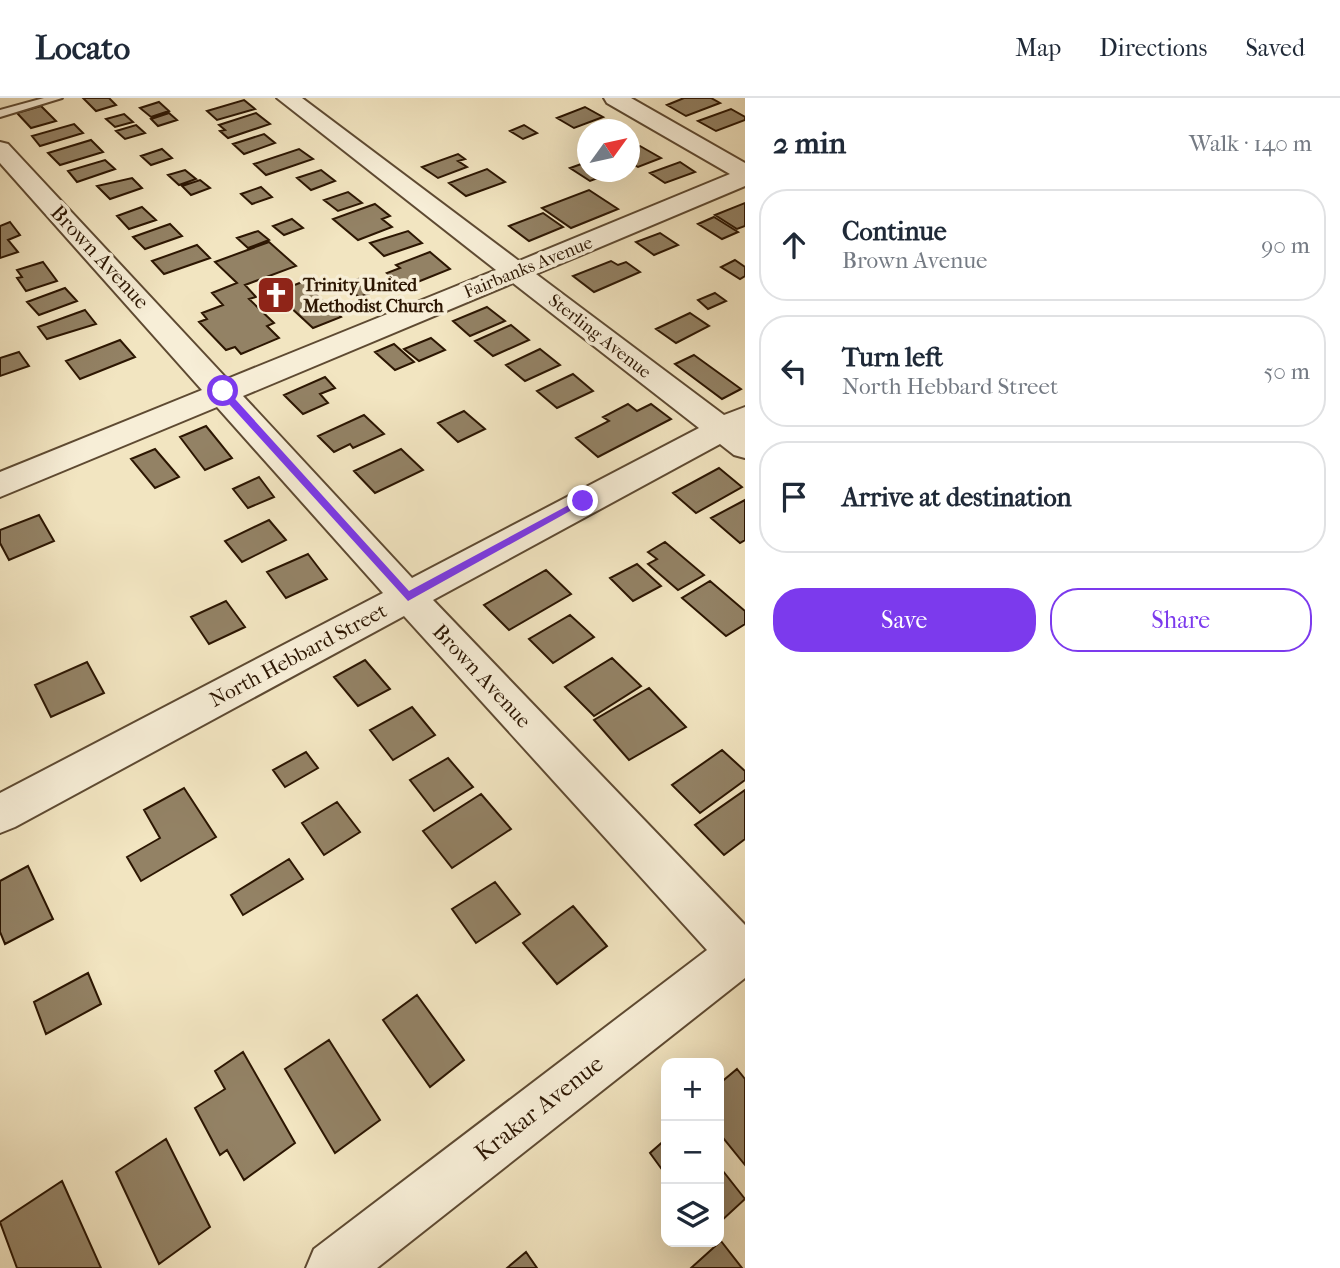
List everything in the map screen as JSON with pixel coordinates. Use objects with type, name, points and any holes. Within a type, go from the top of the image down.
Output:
[{"type":"street","name":"Sterling Avenue","points":[[288,98],[517,271],[737,431]]},
{"type":"street","points":[[615,98],[745,175]]},
{"type":"street","name":"Brown Avenue","points":[[0,149],[408,597],[742,951]]},
{"type":"street","name":"Fairbanks Avenue","points":[[0,485],[745,175]]},
{"type":"street","name":"North Hebbard Street","points":[[2,808],[408,597],[737,431]]},
{"type":"street","name":"Krakar Avenue","points":[[333,1268],[742,951]]},
{"type":"lane","points":[[0,114],[55,98]]},
{"type":"building","points":[[83,98],[109,98],[116,105],[96,111]]},
{"type":"building","points":[[684,98],[711,98],[720,103],[686,116],[667,105]]},
{"type":"building","points":[[244,100],[255,109],[217,120],[207,111]]},
{"type":"building","points":[[159,102],[169,111],[151,117],[140,108]]},
{"type":"building","points":[[41,106],[56,121],[31,128],[17,113]]},
{"type":"building","points":[[585,107],[603,117],[577,119],[577,127],[574,128],[557,118]]},
{"type":"building","points":[[731,109],[745,117],[745,120],[716,131],[698,121]]},
{"type":"building","points":[[169,113],[177,120],[158,126],[151,119]]},
{"type":"building","points":[[256,113],[270,124],[228,138],[220,131],[225,130],[219,125]]},
{"type":"building","points":[[124,114],[133,122],[115,127],[106,119]]},
{"type":"building","points":[[74,124],[83,133],[40,146],[32,136]]},
{"type":"building","points":[[136,125],[145,133],[125,139],[116,131]]},
{"type":"building","points":[[524,125],[537,133],[523,139],[510,131]]},
{"type":"building","points":[[264,134],[275,143],[244,154],[233,144]]},
{"type":"building","points":[[91,140],[103,152],[60,165],[48,153]]},
{"type":"building","points":[[640,146],[661,158],[640,166]]},
{"type":"building","points":[[162,149],[172,158],[151,165],[141,156]]},
{"type":"building","points":[[299,149],[313,159],[266,175],[254,164]]},
{"type":"building","points":[[458,154],[465,159],[458,161],[467,167],[438,178],[422,167]]},
{"type":"building","points":[[105,160],[115,169],[77,182],[68,171]]},
{"type":"building","points":[[680,162],[695,172],[665,183],[650,173]]},
{"type":"building","points":[[487,169],[505,182],[466,196],[449,183]]},
{"type":"building","points":[[185,170],[196,179],[179,185],[168,175]]},
{"type":"building","points":[[321,170],[335,181],[311,190],[297,178]]},
{"type":"building","points":[[132,178],[142,188],[110,199],[97,186]]},
{"type":"building","points":[[200,180],[210,188],[191,195],[182,186]]},
{"type":"building","points":[[261,187],[272,197],[252,204],[241,194]]},
{"type":"building","points":[[589,190],[618,209],[571,228],[542,208]]},
{"type":"building","points":[[348,192],[362,203],[338,211],[324,200]]},
{"type":"building","points":[[745,203],[745,226],[737,229],[715,215]]},
{"type":"building","points":[[375,204],[390,216],[382,219],[392,227],[358,240],[333,219]]},
{"type":"building","points":[[142,207],[156,220],[129,229],[117,216]]},
{"type":"building","points":[[543,213],[563,227],[529,241],[509,226]]},
{"type":"building","points":[[714,217],[738,232],[722,239],[698,224]]},
{"type":"building","points":[[292,219],[303,228],[284,235],[273,226]]},
{"type":"building","points":[[10,222],[20,235],[8,240],[18,252],[0,258],[0,226]]},
{"type":"building","points":[[170,224],[182,236],[145,249],[133,237]]},
{"type":"building","points":[[258,231],[269,240],[248,248],[237,238]]},
{"type":"building","points":[[408,231],[422,243],[384,256],[370,243]]},
{"type":"building","points":[[660,233],[678,245],[654,255],[636,242]]},
{"type":"building","points":[[269,242],[296,266],[245,285],[256,297],[249,299],[274,323],[267,326],[279,338],[241,354],[235,347],[226,350],[199,322],[207,319],[202,313],[223,305],[212,293],[237,283],[215,262]]},
{"type":"building","points":[[197,245],[210,258],[164,274],[152,261]]},
{"type":"building","points":[[430,252],[450,269],[405,287],[387,273],[400,268],[396,265]]},
{"type":"building","points":[[735,260],[745,267],[745,276],[740,279],[721,267]]},
{"type":"building","points":[[611,261],[618,265],[626,262],[640,272],[594,292],[573,276]]},
{"type":"building","points":[[43,262],[57,281],[26,291],[17,278],[22,277],[17,270]]},
{"type":"building","points":[[361,278],[376,291],[359,297],[344,285]]},
{"type":"building","points":[[302,282],[341,317],[313,328],[275,293]]},
{"type":"building","points":[[65,288],[77,301],[39,315],[27,302]]},
{"type":"building","points":[[715,293],[726,301],[708,309],[698,300]]},
{"type":"building","points":[[487,307],[505,321],[470,336],[453,321]]},
{"type":"building","points":[[85,310],[96,324],[47,339],[38,327]]},
{"type":"building","points":[[690,313],[709,326],[676,343],[656,329]]},
{"type":"building","points":[[511,325],[529,340],[493,356],[475,341]]},
{"type":"building","points":[[431,338],[445,350],[419,361],[404,349]]},
{"type":"building","points":[[120,340],[135,357],[80,379],[66,361]]},
{"type":"building","points":[[394,344],[414,362],[395,370],[375,352]]},
{"type":"building","points":[[540,349],[560,365],[525,381],[506,365]]},
{"type":"building","points":[[19,352],[29,366],[0,376],[0,358]]},
{"type":"building","points":[[694,355],[741,389],[722,399],[675,364]]},
{"type":"building","points":[[573,374],[593,391],[557,408],[537,391]]},
{"type":"building","points":[[325,377],[335,388],[320,394],[328,403],[303,414],[284,395]]},
{"type":"building","points":[[628,404],[637,411],[651,404],[671,419],[598,457],[576,438],[609,421],[603,417]]},
{"type":"building","points":[[464,411],[485,429],[458,442],[438,423]]},
{"type":"building","points":[[364,415],[384,434],[353,448],[350,444],[334,452],[318,436]]},
{"type":"building","points":[[206,426],[232,458],[205,470],[180,437]]},
{"type":"building","points":[[155,449],[179,477],[155,488],[131,459]]},
{"type":"building","points":[[401,449],[423,470],[375,493],[354,471]]},
{"type":"building","points":[[719,468],[742,487],[696,513],[673,493]]},
{"type":"building","points":[[259,477],[274,497],[248,508],[233,489]]},
{"type":"building","points":[[745,500],[745,540],[740,543],[711,518]]},
{"type":"building","points":[[39,515],[54,541],[9,560],[0,543],[0,530]]},
{"type":"building","points":[[269,520],[286,540],[242,562],[225,541]]},
{"type":"building","points":[[665,542],[704,575],[678,590],[648,564],[657,559],[648,552]]},
{"type":"building","points":[[308,554],[327,579],[286,598],[267,572]]},
{"type":"building","points":[[637,564],[661,586],[633,601],[610,578]]},
{"type":"building","points":[[546,570],[571,594],[509,630],[484,605]]},
{"type":"building","points":[[710,581],[745,611],[745,624],[726,636],[682,598]]},
{"type":"building","points":[[226,601],[245,627],[209,644],[191,617]]},
{"type":"building","points":[[570,615],[594,637],[553,663],[529,639]]},
{"type":"building","points":[[612,658],[641,686],[594,716],[565,687]]},
{"type":"building","points":[[365,660],[390,689],[358,706],[334,677]]},
{"type":"building","points":[[87,662],[104,693],[51,717],[35,685]]},
{"type":"building","points":[[649,688],[686,727],[629,760],[594,720]]},
{"type":"building","points":[[412,707],[435,735],[393,760],[370,730]]},
{"type":"building","points":[[722,750],[745,771],[745,780],[700,813],[672,785]]},
{"type":"building","points":[[306,752],[318,768],[285,787],[273,770]]},
{"type":"building","points":[[448,758],[473,787],[434,811],[410,780]]},
{"type":"building","points":[[184,788],[216,837],[141,881],[127,857],[160,838],[144,810]]},
{"type":"building","points":[[745,790],[745,839],[724,855],[695,825]]},
{"type":"building","points":[[481,794],[511,829],[452,868],[423,831]]},
{"type":"building","points":[[337,802],[360,832],[324,855],[302,823]]},
{"type":"building","points":[[289,859],[303,879],[243,915],[231,895]]},
{"type":"building","points":[[28,866],[53,919],[5,944],[0,932],[0,881]]},
{"type":"building","points":[[495,882],[520,914],[476,943],[452,909]]},
{"type":"building","points":[[573,906],[607,946],[557,984],[523,943]]},
{"type":"building","points":[[88,973],[101,1004],[46,1034],[34,1002]]},
{"type":"building","points":[[417,995],[464,1060],[430,1087],[383,1020]]},
{"type":"building","points":[[329,1040],[380,1120],[335,1153],[285,1069]]},
{"type":"building","points":[[243,1052],[295,1143],[244,1180],[227,1150],[220,1155],[195,1108],[225,1089],[215,1071]]},
{"type":"building","points":[[737,1069],[745,1079],[745,1165],[724,1139],[724,1080]]},
{"type":"building","points":[[166,1139],[210,1227],[159,1264],[116,1172]]},
{"type":"building","points":[[661,1143],[661,1168],[650,1153]]},
{"type":"building","points":[[724,1172],[745,1199],[724,1218]]},
{"type":"building","points":[[62,1181],[101,1268],[17,1268],[0,1222]]},
{"type":"building","points":[[724,1245],[742,1268],[691,1268],[714,1247]]},
{"type":"building","points":[[526,1252],[537,1268],[507,1268]]},
{"type":"place","name":"Trinity United Methodist Church","points":[[276,295]]},
{"type":"route","points":[[223,391],[408,597],[583,501]]}]
